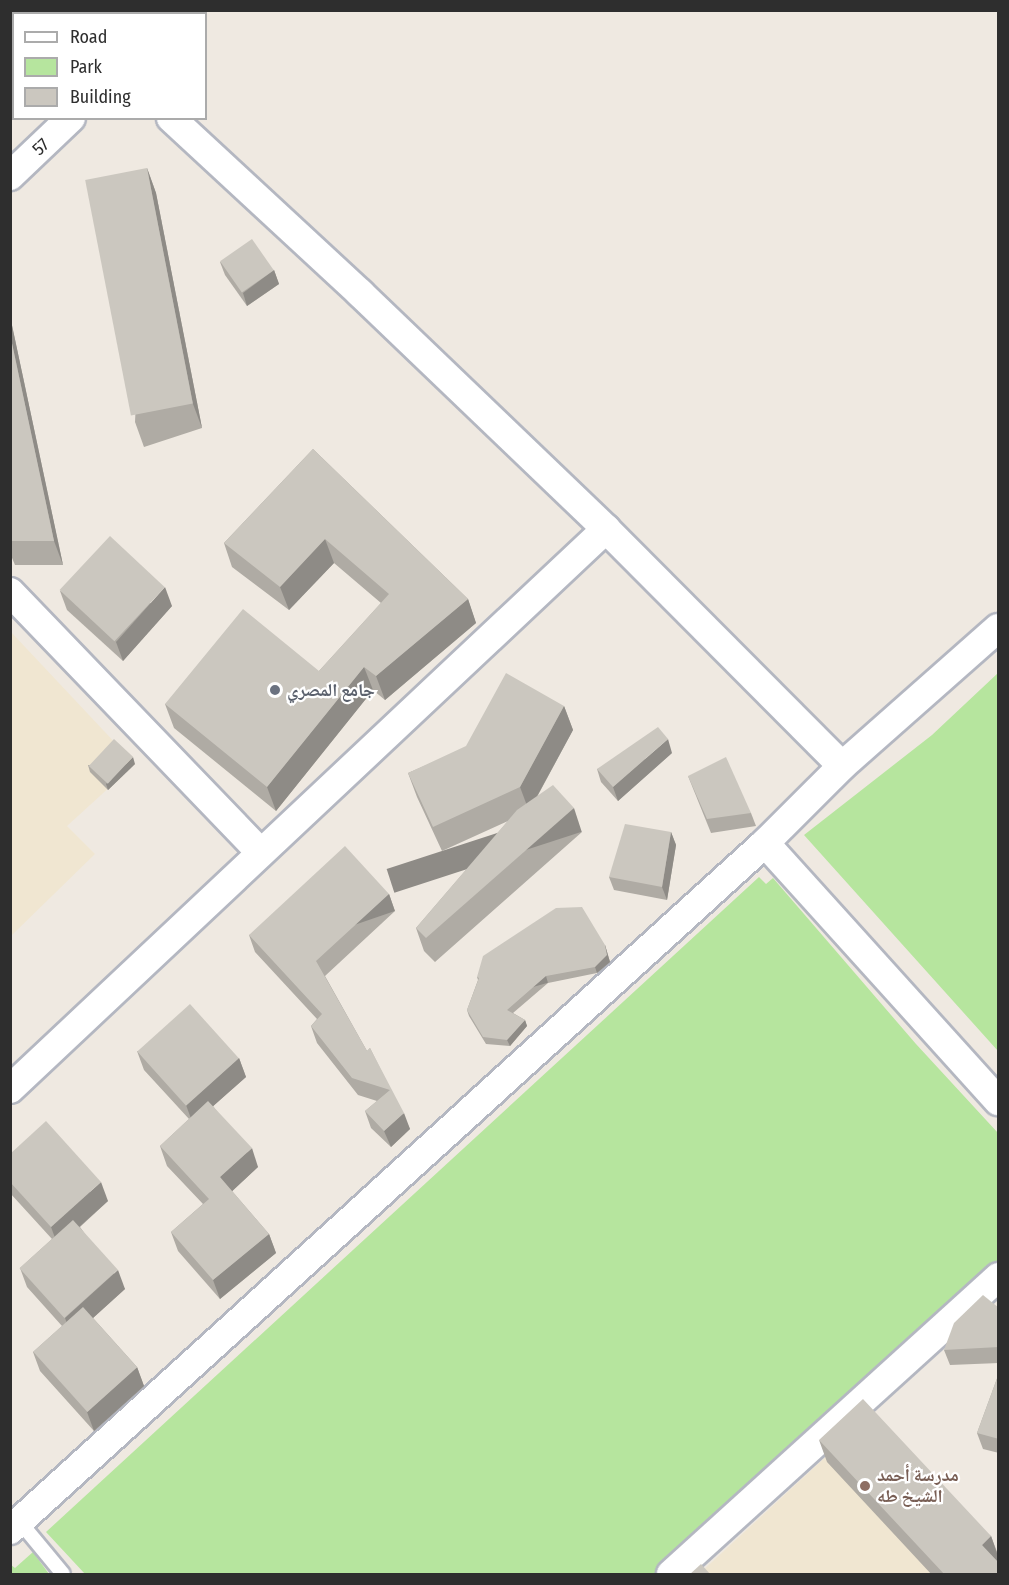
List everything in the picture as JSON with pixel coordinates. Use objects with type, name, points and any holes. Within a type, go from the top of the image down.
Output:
[{"type":"street","name":"57","points":[[10,176],[69,120]]},
{"type":"street","points":[[173,120],[360,293],[606,529],[842,766]]},
{"type":"street","points":[[10,1089],[606,529]]},
{"type":"street","points":[[10,592],[260,852]]},
{"type":"street","points":[[15,1526],[765,843],[842,766],[999,628]]},
{"type":"street","points":[[765,843],[999,1101]]},
{"type":"street","points":[[672,1575],[999,1277]]},
{"type":"lane","points":[[15,1526],[63,1575]]},
{"type":"shaded area","points":[[11,632],[135,764],[67,826],[95,854],[11,936]]},
{"type":"shaded area","name":"مدرسة أحمد الشيخ طه","points":[[870,1416],[998,1555],[998,1574],[699,1574]]},
{"type":"green space","points":[[998,673],[998,1051],[804,835],[932,735]]},
{"type":"green space","points":[[759,877],[766,884],[773,878],[916,1044],[998,1133],[998,1277],[665,1574],[85,1574],[46,1532]]},
{"type":"green space","points":[[33,1552],[49,1574],[11,1574],[11,1565],[15,1568]]},
{"type":"building","points":[[147,168],[193,404],[131,416],[85,180]]},
{"type":"building","points":[[252,239],[274,270],[242,292],[220,261]]},
{"type":"building","points":[[10,334],[54,541],[10,541]]},
{"type":"building","points":[[313,449],[468,599],[376,676],[364,667],[267,787],[165,704],[243,609],[319,671],[389,594],[325,539],[280,587],[224,543]]},
{"type":"building","points":[[110,536],[165,587],[114,641],[60,590]]},
{"type":"building","points":[[506,673],[564,706],[520,787],[433,827],[408,773],[466,746]]},
{"type":"building","points":[[658,727],[668,739],[613,787],[597,769]]},
{"type":"building","points":[[114,739],[133,757],[108,784],[89,766]]},
{"type":"building","points":[[726,757],[751,813],[707,819],[688,776]]},
{"type":"building","points":[[553,785],[574,808],[426,938],[416,928],[517,810]]},
{"type":"building","points":[[625,824],[671,832],[662,887],[609,877]]},
{"type":"building","points":[[345,846],[389,894],[316,961],[367,1051],[370,1048],[404,1113],[384,1131],[365,1111],[390,1090],[352,1078],[311,1026],[322,1014],[249,935]]},
{"type":"building","points":[[582,907],[605,945],[607,955],[595,967],[546,976],[507,1010],[525,1020],[507,1040],[483,1037],[467,1010],[479,978],[477,977],[483,956],[556,908]]},
{"type":"building","points":[[190,1004],[239,1058],[186,1106],[137,1052]]},
{"type":"building","points":[[208,1101],[252,1148],[220,1177],[269,1234],[213,1280],[171,1232],[209,1199],[160,1146]]},
{"type":"building","points":[[46,1121],[101,1182],[51,1227],[10,1182],[10,1154]]},
{"type":"building","points":[[73,1220],[118,1270],[64,1318],[19,1268]]},
{"type":"building","points":[[983,1295],[999,1308],[999,1347],[944,1350],[954,1323]]},
{"type":"building","points":[[83,1307],[137,1367],[87,1412],[33,1352]]},
{"type":"building","points":[[999,1373],[999,1439],[977,1433]]},
{"type":"building","points":[[863,1399],[991,1536],[982,1545],[999,1563],[999,1575],[945,1575],[819,1440]]},
{"type":"building","points":[[701,1564],[711,1575],[689,1575]]},
{"type":"place","name":"جامع المصري","points":[[275,690]]},
{"type":"place","name":"مدرسة أحمد الشيخ طه","points":[[865,1486]]}]
